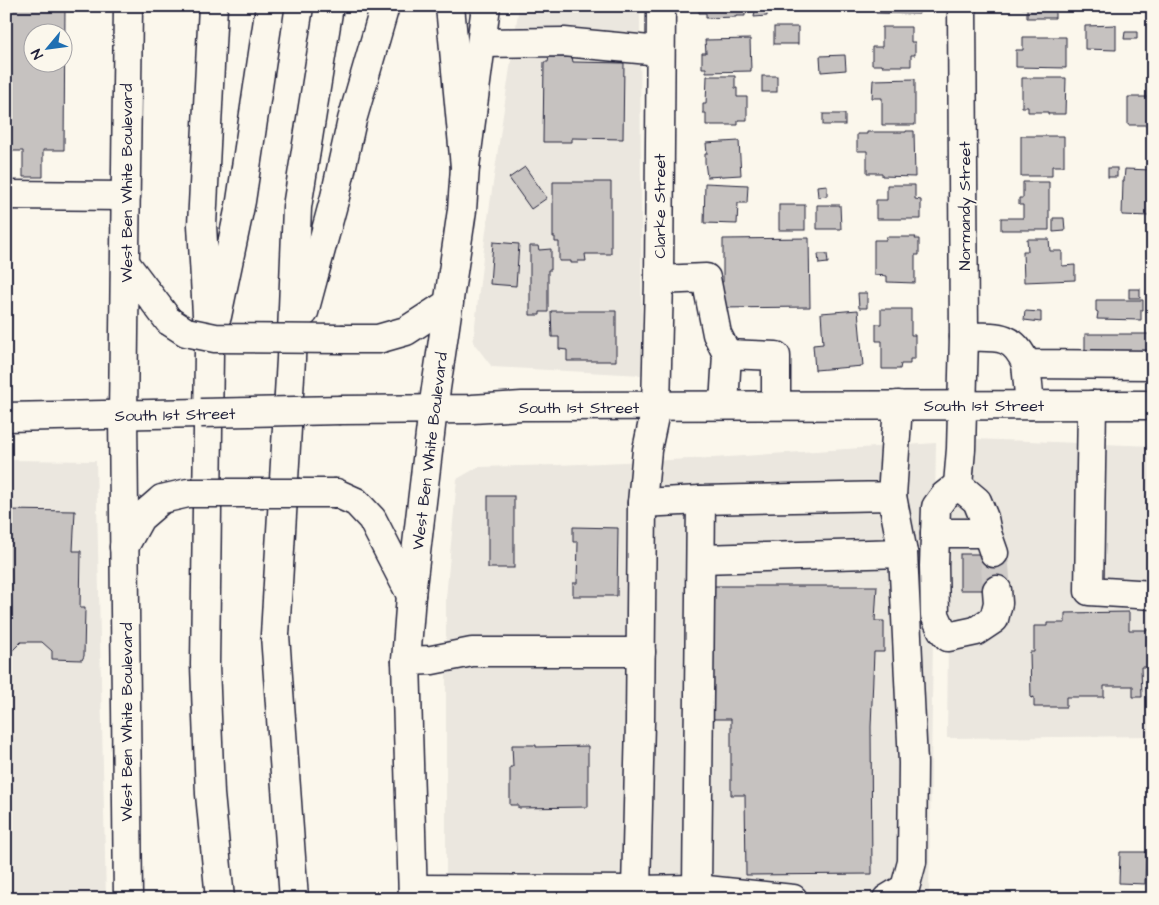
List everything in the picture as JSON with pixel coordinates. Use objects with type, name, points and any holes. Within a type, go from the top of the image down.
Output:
[{"type":"main road","name":"West Ben White Boulevard","points":[[128,6],[123,415],[128,899]]},
{"type":"main road","points":[[213,6],[202,225],[209,352],[206,665],[210,794],[220,899]]},
{"type":"main road","points":[[209,352],[241,201],[270,6]]},
{"type":"main road","points":[[294,899],[275,634],[291,359],[297,207],[329,6]]},
{"type":"main road","points":[[291,359],[335,197],[352,120],[385,6]]},
{"type":"main road","points":[[450,6],[466,167]]},
{"type":"main road","name":"West Ben White Boulevard","points":[[413,894],[406,660],[411,595],[433,409],[462,210],[486,6]]},
{"type":"main road","name":"Clarke Street","points":[[636,890],[642,503],[647,450],[656,406],[661,6]]},
{"type":"main road","name":"Normandy Street","points":[[958,485],[963,405],[964,337],[962,6]]},
{"type":"main road","points":[[482,43],[564,42],[660,51]]},
{"type":"main road","points":[[6,196],[126,196]]},
{"type":"main road","points":[[126,264],[169,321],[186,332],[215,338],[378,339],[406,331],[449,302]]},
{"type":"main road","points":[[659,280],[706,278],[717,334],[727,354],[724,405]]},
{"type":"main road","points":[[964,337],[994,338],[1009,341],[1015,346],[1022,354],[1026,364],[1030,405]]},
{"type":"main road","points":[[727,354],[776,356],[776,405]]},
{"type":"main road","points":[[1026,364],[1153,366]]},
{"type":"main road","points":[[887,899],[905,888],[912,862],[913,763],[904,553],[892,496],[898,405]]},
{"type":"main road","points":[[1092,405],[1089,592],[1153,595]]},
{"type":"main road","name":"South 1st Street","points":[[6,417],[522,406],[1153,405]]},
{"type":"main road","points":[[935,523],[987,533],[977,500],[958,485],[944,496],[936,507],[935,523],[934,566],[934,615],[948,637],[976,631],[994,619],[998,603],[997,590]]},
{"type":"main road","points":[[124,547],[140,518],[162,499],[188,493],[336,493],[356,502],[372,519],[411,595]]},
{"type":"main road","points":[[642,503],[892,496]]},
{"type":"main road","points":[[697,889],[701,500]]},
{"type":"main road","points":[[701,559],[904,553]]},
{"type":"main road","points":[[406,660],[432,660],[472,652],[641,652]]},
{"type":"main road","points":[[413,894],[697,889],[793,899]]},
{"type":"shaded area","points":[[519,6],[640,6],[642,375],[492,367],[473,342],[486,231]]},
{"type":"shaded area","points":[[950,438],[1153,446],[1153,736],[947,738]]},
{"type":"shaded area","points":[[936,443],[929,899],[446,899],[446,598],[457,479],[478,467],[713,458]]},
{"type":"shaded area","points":[[6,460],[96,461],[106,899],[6,899]]},
{"type":"building","points":[[6,6],[65,6],[65,22],[22,22],[22,72],[65,72],[64,150],[43,150],[43,177],[23,177],[23,151],[6,151]]},
{"type":"building","points":[[699,6],[767,6],[767,16],[754,17],[755,11],[745,12],[745,16],[706,18],[706,13],[699,13]]},
{"type":"building","points":[[780,6],[796,6],[796,9],[780,9]]},
{"type":"building","points":[[876,6],[919,6],[919,14],[876,13]]},
{"type":"building","points":[[1022,6],[1055,6],[1055,18],[1027,18],[1027,8],[1022,8]]},
{"type":"building","points":[[1116,25],[1116,50],[1085,49],[1085,26]]},
{"type":"building","points":[[774,27],[798,27],[798,44],[774,44]]},
{"type":"building","points":[[882,27],[911,27],[911,42],[915,42],[915,55],[911,55],[911,66],[872,65],[872,47],[882,47]]},
{"type":"building","points":[[1125,32],[1137,32],[1137,39],[1124,39]]},
{"type":"building","points":[[1023,37],[1066,37],[1066,68],[1016,67],[1016,50],[1023,50]]},
{"type":"building","points":[[750,39],[751,71],[706,72],[706,68],[702,68],[702,53],[706,53],[705,40]]},
{"type":"building","points":[[845,55],[846,70],[821,72],[820,56]]},
{"type":"building","points":[[549,57],[572,57],[573,62],[624,63],[623,139],[572,138],[572,142],[543,142],[544,62],[548,62]]},
{"type":"building","points":[[707,76],[735,76],[737,97],[747,97],[747,120],[738,120],[738,125],[706,125],[706,113],[703,113],[703,104],[706,104]]},
{"type":"building","points":[[762,76],[777,76],[777,92],[762,92]]},
{"type":"building","points":[[1022,78],[1066,78],[1065,114],[1028,112],[1028,107],[1022,107]]},
{"type":"building","points":[[915,79],[915,125],[882,125],[882,98],[872,98],[873,80]]},
{"type":"building","points":[[1128,97],[1151,97],[1152,125],[1128,125]]},
{"type":"building","points":[[823,114],[845,114],[845,125],[823,125]]},
{"type":"building","points":[[914,131],[915,177],[882,176],[882,173],[867,173],[867,151],[857,151],[857,134]]},
{"type":"building","points":[[1021,136],[1064,136],[1064,166],[1052,166],[1052,176],[1021,176]]},
{"type":"building","points":[[739,141],[741,175],[707,177],[705,162],[705,154],[707,154],[706,143]]},
{"type":"building","points":[[525,167],[547,198],[531,209],[509,178]]},
{"type":"building","points":[[1108,168],[1117,168],[1117,177],[1108,177]]},
{"type":"building","points":[[1125,169],[1151,170],[1150,216],[1122,215]]},
{"type":"building","points":[[553,182],[611,182],[611,254],[585,254],[586,261],[578,261],[578,263],[559,261],[559,242],[555,242],[555,237],[553,237]]},
{"type":"building","points":[[1023,182],[1049,182],[1049,230],[1001,230],[1001,218],[1023,218],[1023,205],[1019,205],[1019,198],[1023,198]]},
{"type":"building","points":[[705,183],[748,185],[747,203],[738,203],[737,224],[704,223]]},
{"type":"building","points":[[827,185],[827,196],[818,197],[817,186]]},
{"type":"building","points":[[887,185],[915,185],[915,199],[921,200],[921,219],[876,219],[876,200],[887,200]]},
{"type":"building","points":[[779,205],[805,205],[805,230],[779,230]]},
{"type":"building","points":[[817,205],[840,205],[841,229],[817,229]]},
{"type":"building","points":[[1053,218],[1064,218],[1065,231],[1053,232]]},
{"type":"building","points":[[886,237],[916,237],[915,239],[919,239],[919,255],[915,255],[915,283],[887,282],[887,276],[874,275],[874,240],[886,240]]},
{"type":"building","points":[[809,238],[810,307],[719,308],[719,282],[723,282],[723,239]]},
{"type":"building","points":[[1027,239],[1049,239],[1050,251],[1062,251],[1062,266],[1075,265],[1075,280],[1024,282],[1023,251],[1028,251]]},
{"type":"building","points":[[493,242],[519,244],[516,286],[490,284]]},
{"type":"building","points":[[530,246],[538,246],[539,250],[551,249],[551,270],[548,270],[548,312],[540,312],[540,315],[530,315]]},
{"type":"building","points":[[818,254],[827,254],[828,263],[819,264]]},
{"type":"building","points":[[1129,289],[1140,289],[1140,298],[1129,298]]},
{"type":"building","points":[[858,293],[867,293],[867,308],[859,308]]},
{"type":"building","points":[[1096,300],[1143,300],[1141,320],[1097,319]]},
{"type":"building","points":[[881,309],[911,309],[911,335],[915,335],[915,359],[910,359],[910,364],[901,364],[900,369],[882,369],[882,341],[876,341],[876,324],[881,324]]},
{"type":"building","points":[[858,310],[863,366],[815,370],[813,345],[823,344],[821,313]]},
{"type":"building","points":[[551,311],[616,311],[616,361],[567,361],[567,350],[559,349],[559,337],[552,337]]},
{"type":"building","points":[[1025,311],[1041,312],[1041,322],[1024,320]]},
{"type":"building","points":[[1085,334],[1153,334],[1153,357],[1085,357]]},
{"type":"building","points":[[488,496],[514,496],[514,568],[488,568]]},
{"type":"building","points":[[6,510],[75,511],[73,551],[81,551],[80,608],[85,608],[84,656],[82,660],[52,659],[52,651],[42,642],[21,642],[11,652],[11,660],[6,660]]},
{"type":"building","points":[[573,527],[618,528],[617,596],[573,596],[573,583],[577,583],[578,542],[573,542]]},
{"type":"building","points":[[960,554],[1005,554],[1005,590],[960,590]]},
{"type":"building","points":[[709,586],[877,586],[875,621],[884,621],[884,652],[874,652],[871,727],[872,874],[746,875],[745,795],[731,795],[731,719],[710,719]]},
{"type":"building","points":[[1129,612],[1129,630],[1150,630],[1150,667],[1141,667],[1142,697],[1133,697],[1133,686],[1104,686],[1104,697],[1066,697],[1066,707],[1034,707],[1034,697],[1031,698],[1030,652],[1034,652],[1034,626],[1047,626],[1047,623],[1065,623],[1065,613]]},
{"type":"building","points":[[512,745],[536,745],[536,747],[588,746],[588,807],[518,808],[518,805],[510,805],[510,767],[513,767]]},
{"type":"building","points":[[1120,852],[1146,852],[1145,884],[1119,883]]},
{"type":"tunnel","points":[[994,553],[997,590]]}]
